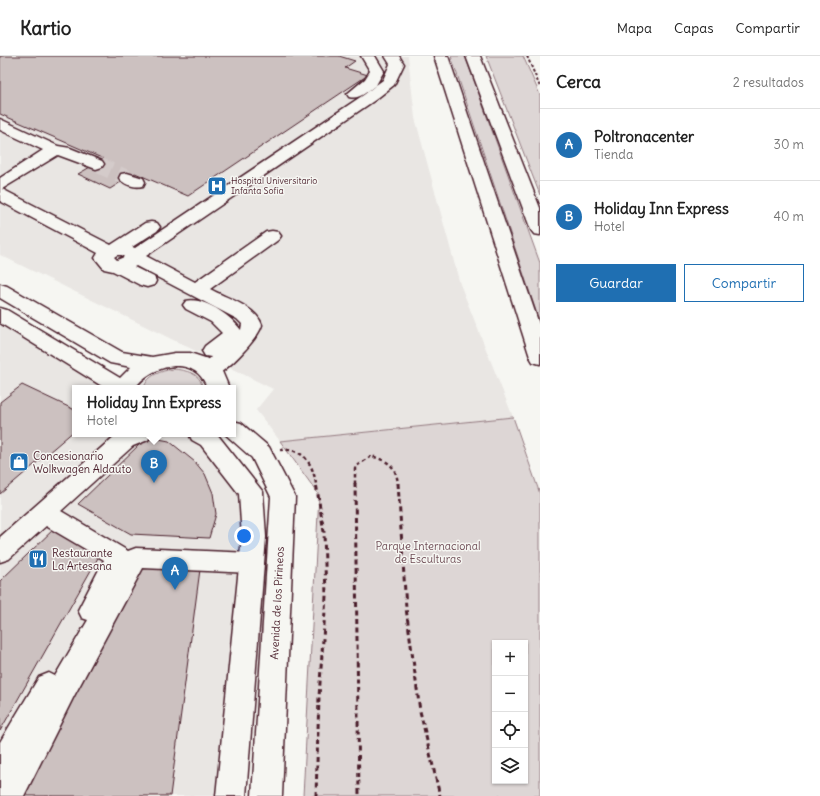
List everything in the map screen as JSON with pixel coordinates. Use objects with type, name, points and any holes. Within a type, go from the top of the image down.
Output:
[{"type":"main road","points":[[119,256],[371,82],[377,71],[368,56]]},
{"type":"main road","points":[[119,256],[375,94],[389,82],[396,64],[392,56]]},
{"type":"main road","points":[[441,56],[540,357]]},
{"type":"main road","points":[[473,56],[540,230]]},
{"type":"main road","points":[[0,124],[56,150],[64,151],[96,164]]},
{"type":"main road","points":[[0,185],[56,150]]},
{"type":"main road","points":[[0,194],[119,256],[196,290],[244,315],[252,322],[252,325],[244,339],[208,374]]},
{"type":"main road","points":[[196,290],[272,236]]},
{"type":"main road","points":[[119,256],[218,318],[228,327],[232,334],[208,374]]},
{"type":"main road","points":[[0,290],[117,358],[151,364],[177,360],[208,374]]},
{"type":"main road","points":[[0,314],[118,385]]},
{"type":"main road","points":[[125,385],[136,372],[151,364]]},
{"type":"main road","name":"Avenida de los Pirineos","points":[[236,432],[261,453],[283,497],[267,796]]},
{"type":"main road","points":[[0,552],[129,437]]},
{"type":"main road","points":[[205,437],[209,439],[251,492],[254,537],[230,796]]},
{"type":"main road","points":[[0,769],[72,647],[118,556],[44,513]]},
{"type":"main road","points":[[8,796],[64,687],[136,558],[251,563]]},
{"type":"path","points":[[527,56],[540,87]]},
{"type":"path","points":[[261,453],[288,449],[304,456],[314,469],[319,495],[324,532],[326,596],[319,698],[316,796]]},
{"type":"path","points":[[359,796],[355,467],[371,456],[387,461],[397,473],[406,608],[420,711],[440,796]]},
{"type":"shaded area","name":"Hospital Universitario Infanta Sofía","points":[[0,56],[408,56],[415,118],[460,284],[513,417],[280,441],[256,410],[273,389],[0,255]]},
{"type":"shaded area","points":[[0,315],[116,385],[72,385],[72,437],[196,437],[251,492],[231,796],[0,796]]},
{"type":"green space","points":[[451,56],[465,56],[540,263],[540,323]]},
{"type":"green space","points":[[486,56],[523,56],[540,95],[540,195]]},
{"type":"green space","points":[[173,369],[187,371],[196,376],[201,385],[146,385],[151,377]]},
{"type":"green space","name":"Parque Internacional de Esculturas","points":[[513,417],[540,494],[540,796],[303,796],[319,495],[280,441]]},
{"type":"building","points":[[0,56],[339,56],[355,61],[345,68],[368,75],[188,196],[135,173],[110,189],[78,174],[104,159],[0,114]]},
{"type":"building","name":"Concesionario Wolkwagen Aldauto","points":[[22,385],[72,409],[72,433],[0,494],[0,402]]},
{"type":"building","points":[[154,438],[169,441],[195,462],[205,474],[213,493],[216,514],[209,538],[131,534],[78,504],[142,442]]},
{"type":"building","points":[[58,525],[103,549],[0,731],[0,581]]},
{"type":"building","points":[[140,560],[201,562],[170,796],[15,796]]},
{"type":"tunnel","points":[[96,164],[127,178]]},
{"type":"place","name":"Hospital Universitario Infanta Sofía","points":[[217,186]]},
{"type":"place","name":"Concesionario Wolkwagen Aldauto","points":[[19,462]]},
{"type":"place","name":"Holiday Inn Express","points":[[154,483]]},
{"type":"place","name":"Restaurante La Artesana","points":[[38,559]]},
{"type":"place","name":"Poltronacenter","points":[[175,590]]}]
